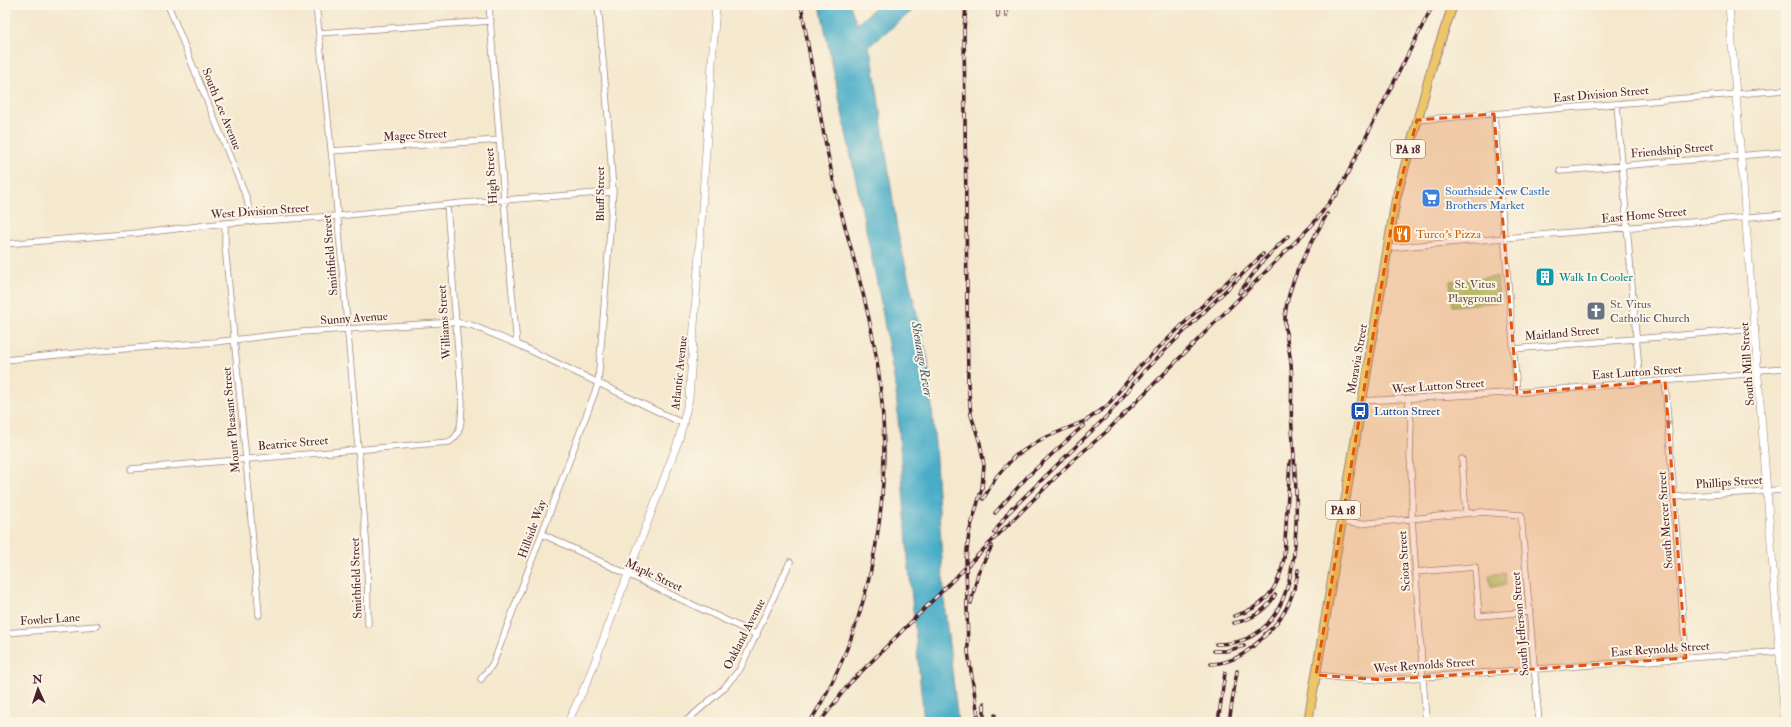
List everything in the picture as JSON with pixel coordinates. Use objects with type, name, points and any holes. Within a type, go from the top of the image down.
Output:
[{"type":"main road","name":"Moravia Street","points":[[1308,722],[1399,182],[1433,63],[1453,5]]},
{"type":"street","name":"South Lee Avenue","points":[[168,5],[247,199],[251,222]]},
{"type":"street","name":"Smithfield Street","points":[[316,5],[331,151],[367,549],[368,624]]},
{"type":"street","name":"High Street","points":[[489,5],[517,344]]},
{"type":"street","name":"Bluff Street","points":[[598,5],[613,192],[598,384]]},
{"type":"street","name":"Atlantic Avenue","points":[[568,722],[588,680],[684,424],[689,399],[693,348],[716,5]]},
{"type":"street","name":"South Mill Street","points":[[1729,5],[1768,491],[1783,651],[1785,722]]},
{"type":"street","points":[[319,33],[491,22]]},
{"type":"street","name":"East Division Street","points":[[1417,120],[1786,90]]},
{"type":"street","points":[[1617,104],[1640,383]]},
{"type":"street","points":[[1494,114],[1517,392]]},
{"type":"street","name":"Magee Street","points":[[331,151],[500,140]]},
{"type":"street","name":"Friendship Street","points":[[1560,171],[1786,152]]},
{"type":"street","name":"West Division Street","points":[[5,244],[150,232],[225,223],[337,216],[504,200],[613,192]]},
{"type":"street","name":"Williams Street","points":[[447,205],[454,322],[462,402],[460,427],[456,437]]},
{"type":"street","name":"East Home Street","points":[[1387,248],[1786,214]]},
{"type":"street","name":"Mount Pleasant Street","points":[[225,223],[225,246],[246,459],[259,615]]},
{"type":"street","name":"Sunny Avenue","points":[[5,360],[347,329],[454,322],[471,325],[517,344],[684,424]]},
{"type":"street","name":"Maitland Street","points":[[1513,349],[1756,328]]},
{"type":"street","name":"East Lutton Street","points":[[1517,392],[1665,381],[1786,368]]},
{"type":"street","name":"South Mercer Street","points":[[1665,381],[1686,658]]},
{"type":"street","name":"Hillside Way","points":[[481,679],[492,665],[496,656],[598,384]]},
{"type":"street","name":"West Lutton Street","points":[[1362,401],[1517,392]]},
{"type":"street","name":"Sciota Street","points":[[1408,398],[1412,422],[1410,456],[1412,519],[1426,722]]},
{"type":"street","name":"Beatrice Street","points":[[131,469],[449,442],[456,437]]},
{"type":"street","points":[[1341,522],[1359,524],[1466,513],[1462,459]]},
{"type":"street","name":"Phillips Street","points":[[1674,497],[1786,490]]},
{"type":"street","name":"South Jefferson Street","points":[[1466,513],[1493,512],[1522,515],[1540,722]]},
{"type":"street","name":"Maple Street","points":[[542,534],[757,635]]},
{"type":"street","name":"Oakland Avenue","points":[[685,722],[732,679],[740,669],[790,562]]},
{"type":"street","points":[[1415,572],[1475,567],[1479,616],[1530,612]]},
{"type":"street","name":"Fowler Lane","points":[[5,633],[97,626]]},
{"type":"street","name":"East Reynolds Street","points":[[1535,669],[1783,651]]},
{"type":"street","name":"West Reynolds Street","points":[[1316,675],[1368,680],[1535,669]]},
{"type":"highlighted area","points":[[1494,114],[1517,393],[1665,381],[1686,658],[1383,680],[1316,675],[1396,199],[1417,120]]},
{"type":"green space","name":"St. Vitus Playground","points":[[1497,277],[1499,302],[1452,306],[1450,281]]},
{"type":"green space","points":[[1505,573],[1506,585],[1491,586],[1489,575]]},
{"type":"water","name":"Shenango River","points":[[820,5],[850,5],[857,24],[878,5],[919,5],[868,47],[872,55],[897,229],[928,361],[935,444],[945,610],[958,722],[924,722],[908,558],[896,390],[880,298]]},
{"type":"railway","points":[[801,5],[835,188],[869,317],[877,361],[882,407],[884,454],[882,501],[875,548],[865,593],[851,638],[833,681],[810,722]]},
{"type":"railway","points":[[966,5],[964,30],[968,384],[971,415],[980,443],[984,465],[982,488],[969,533],[966,559],[968,652],[979,722]]},
{"type":"railway","points":[[998,5],[998,16]]},
{"type":"railway","points":[[1006,5],[1006,16]]},
{"type":"railway","points":[[1336,196],[1433,5]]},
{"type":"railway","points":[[820,722],[849,684],[1072,461],[1106,432],[1313,224],[1338,191]]},
{"type":"railway","points":[[1216,644],[1248,638],[1271,620],[1285,593],[1293,561],[1296,525],[1296,489],[1291,420],[1292,372],[1285,329],[1285,317],[1290,290],[1295,276],[1307,250],[1327,214]]},
{"type":"railway","points":[[1239,293],[1262,262],[1288,236]]},
{"type":"railway","points":[[1009,512],[1109,414],[1144,371],[1263,254]]},
{"type":"railway","points":[[983,499],[997,476],[1015,456],[1042,439],[1087,420],[1107,406],[1140,366],[1235,274]]},
{"type":"railway","points":[[995,513],[1028,476],[1084,425]]},
{"type":"railway","points":[[1234,616],[1254,608],[1262,602],[1274,588],[1282,569],[1290,461]]},
{"type":"railway","points":[[994,533],[1012,507]]},
{"type":"railway","points":[[971,603],[978,573],[992,546]]},
{"type":"railway","points":[[1265,634],[1278,621],[1288,606],[1298,570]]},
{"type":"railway","points":[[1234,623],[1258,614],[1268,605],[1275,595]]},
{"type":"railway","points":[[1211,664],[1236,658],[1250,649],[1269,632]]},
{"type":"railway","points":[[1214,651],[1226,651],[1244,646]]},
{"type":"railway","points":[[1229,722],[1237,671]]},
{"type":"railway","points":[[1218,722],[1225,673]]},
{"type":"railway","points":[[984,703],[984,722]]},
{"type":"railway","points":[[994,722],[995,715]]},
{"type":"place","name":"Southside New Castle Brothers Market","points":[[1431,198]]},
{"type":"place","name":"Turco's Pizza","points":[[1402,234]]},
{"type":"place","name":"Walk In Cooler","points":[[1545,277]]},
{"type":"place","name":"St. Vitus Catholic Church","points":[[1596,311]]},
{"type":"place","name":"Lutton Street","points":[[1360,411]]}]
